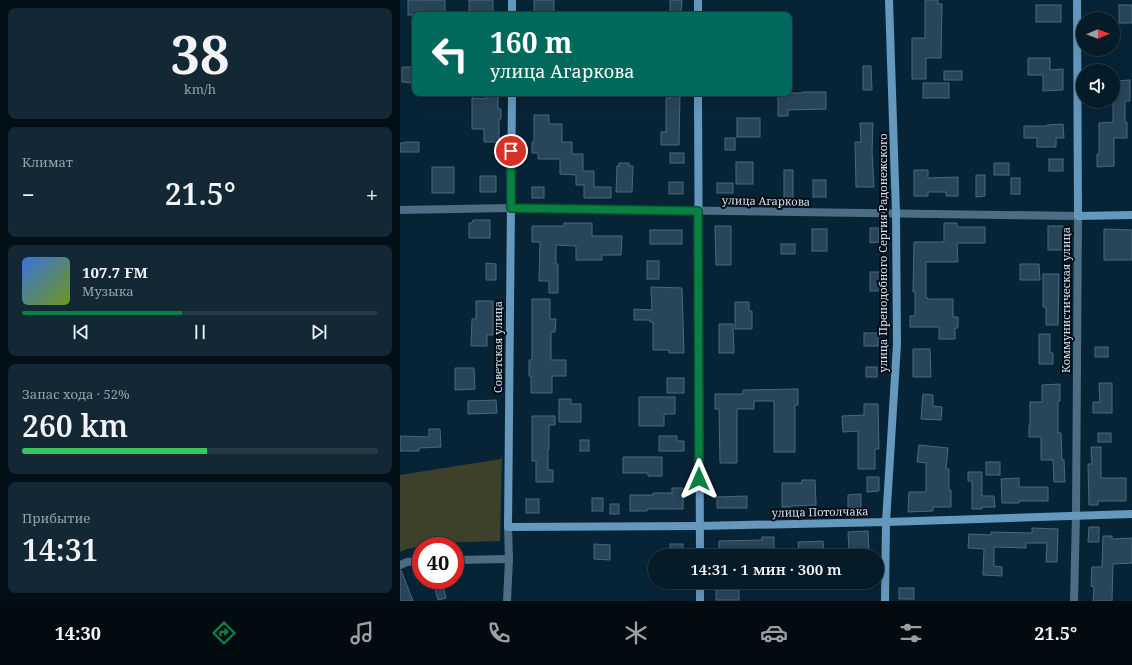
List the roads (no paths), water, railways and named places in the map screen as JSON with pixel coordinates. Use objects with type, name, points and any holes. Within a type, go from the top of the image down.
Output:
[{"type":"street","points":[[512,0],[512,12]]},
{"type":"street","points":[[698,0],[698,12]]},
{"type":"street","name":"улица Преподобного Сергия Радонежского","points":[[885,601],[886,522],[897,344],[896,213],[890,0]]},
{"type":"street","name":"Коммунистическая улица","points":[[1074,601],[1078,216],[1077,0]]},
{"type":"street","name":"Советская улица","points":[[507,601],[509,559],[508,527],[512,96]]},
{"type":"street","points":[[698,96],[700,549]]},
{"type":"street","name":"улица Агаркова","points":[[400,210],[511,208],[1078,216],[1132,215]]},
{"type":"street","name":"улица Потолчака","points":[[508,527],[699,526],[1132,514]]},
{"type":"street","points":[[464,560],[509,559]]},
{"type":"street","points":[[400,565],[412,562]]},
{"type":"street","points":[[700,589],[700,601]]}]
